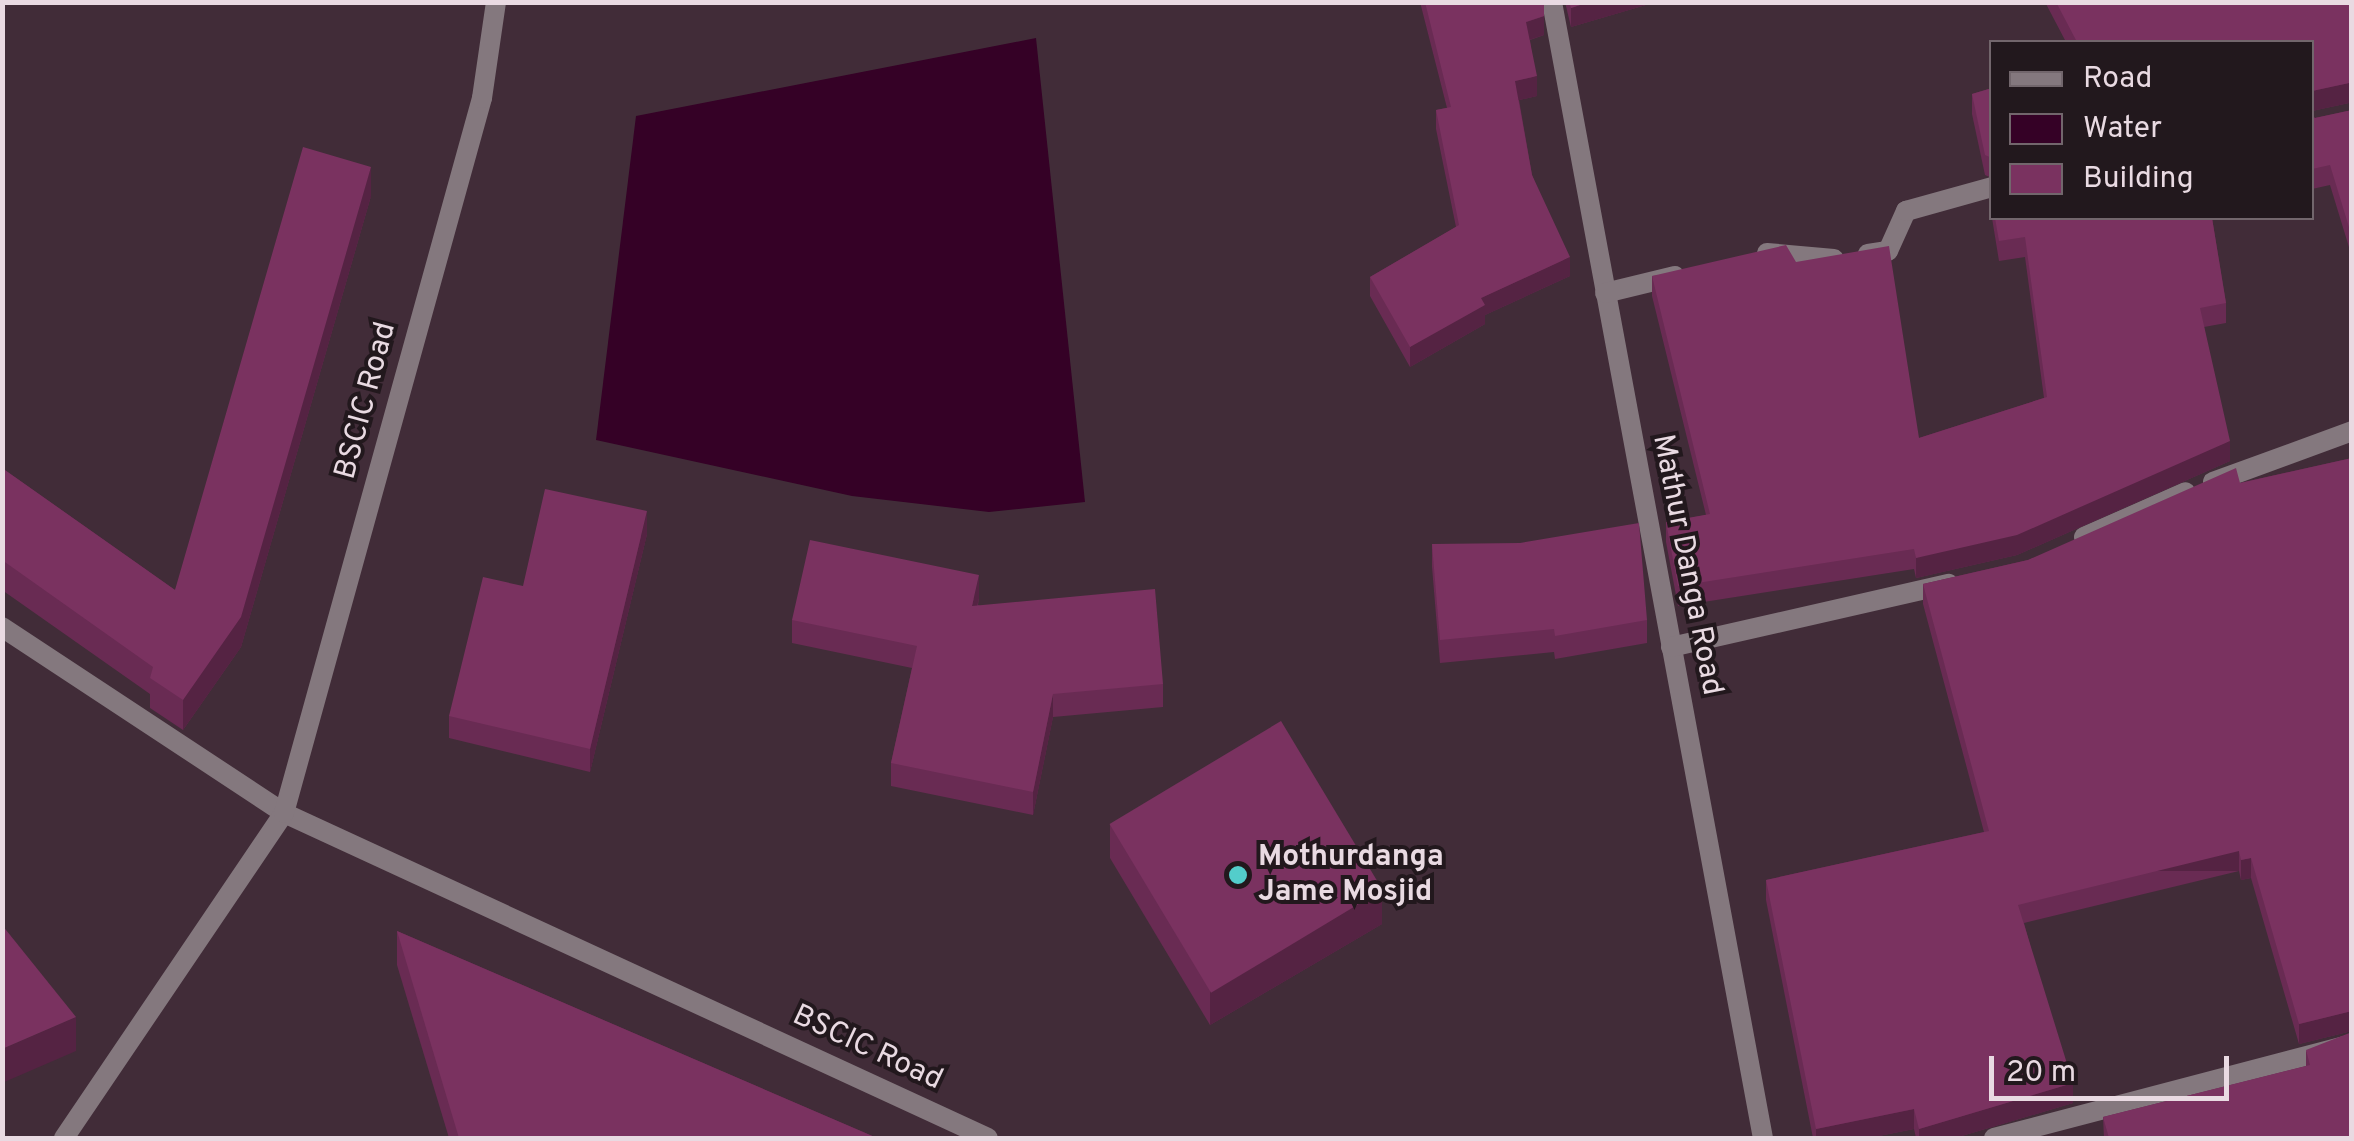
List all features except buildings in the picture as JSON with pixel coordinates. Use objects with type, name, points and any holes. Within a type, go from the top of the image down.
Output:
[{"type":"street","name":"BSCIC Road","points":[[64,1138],[284,813],[482,98],[496,2]]},
{"type":"street","name":"Mathur Danga Road","points":[[1552,2],[1764,1138]]},
{"type":"street","points":[[1748,258],[1784,249],[1815,262],[1888,251],[1906,211],[1989,188]]},
{"type":"street","points":[[1605,293],[1694,271]]},
{"type":"street","points":[[2054,552],[2135,511],[2352,430]]},
{"type":"street","points":[[1670,646],[1983,577]]},
{"type":"street","name":"BSCIC Road","points":[[2,627],[284,813],[988,1138]]},
{"type":"street","points":[[1994,1138],[2352,1044]]},
{"type":"water","points":[[1036,38],[1085,502],[989,512],[852,496],[596,440],[636,116]]},
{"type":"place","name":"Mothurdanga Jame Mosjid","points":[[1238,875]]}]
